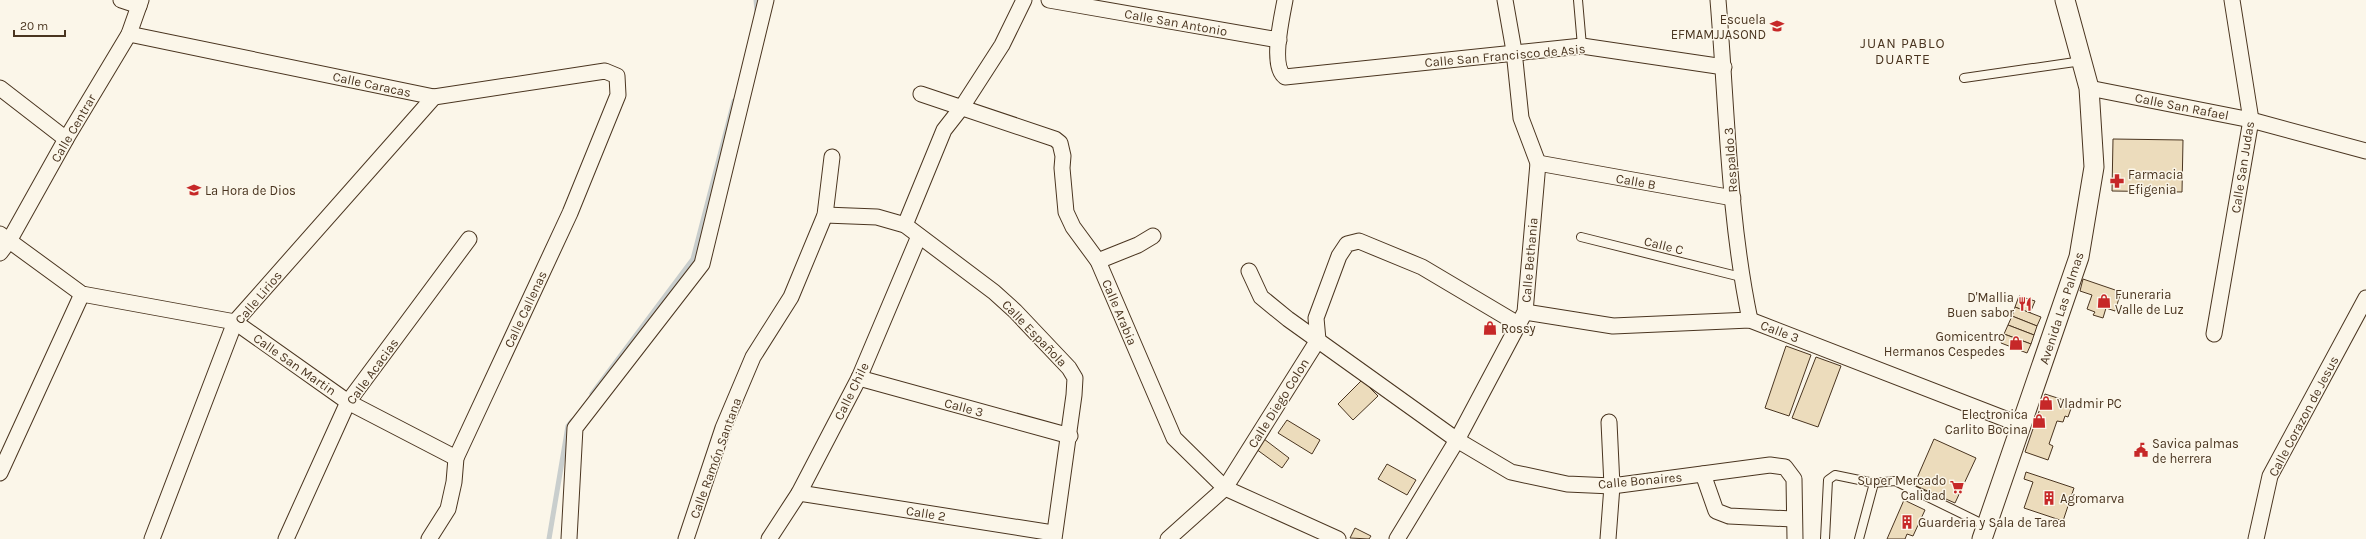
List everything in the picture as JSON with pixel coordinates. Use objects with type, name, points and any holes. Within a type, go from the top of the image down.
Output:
[{"type":"street","points":[[121,0],[140,3]]},
{"type":"street","points":[[569,539],[575,428],[702,264],[766,0]]},
{"type":"street","points":[[825,215],[877,217],[905,225],[944,130],[962,107],[1002,45],[1024,0]]},
{"type":"street","name":"Calle San Antonio","points":[[1049,0],[1279,40]]},
{"type":"street","points":[[1279,40],[1285,0]]},
{"type":"street","name":"Calle Bethania","points":[[1397,539],[1457,440],[1521,318],[1538,163],[1521,118],[1514,51],[1504,0]]},
{"type":"street","name":"Respaldo 3","points":[[1718,0],[1733,198],[1741,277],[1750,320]]},
{"type":"street","name":"Avenida Las Palmas","points":[[1985,533],[2079,257],[2094,167],[2089,88],[2065,0]]},
{"type":"street","name":"Calle San Judas","points":[[2214,334],[2251,120],[2232,0]]},
{"type":"street","name":"Calle Centrar","points":[[0,253],[5,238],[129,34],[140,3]]},
{"type":"street","name":"Calle Caracas","points":[[129,34],[434,97],[605,71],[617,76]]},
{"type":"street","name":"Calle San Francisco de Asis","points":[[1279,40],[1279,69],[1285,77],[1514,51],[1582,46],[1724,67]]},
{"type":"street","name":"Calle Callenas","points":[[429,539],[448,509],[454,482],[456,458],[570,213],[618,95],[617,76]]},
{"type":"street","points":[[0,88],[66,139]]},
{"type":"street","name":"Calle San Rafael","points":[[2089,88],[2251,120],[2366,151]]},
{"type":"street","name":"Calle Arabia","points":[[921,94],[1055,139],[1060,143],[1063,156],[1062,168],[1066,212],[1073,227],[1098,261],[1174,438],[1225,488],[1338,539]]},
{"type":"street","name":"Calle Lirios","points":[[152,539],[235,322],[434,97]]},
{"type":"street","name":"Calle Ramón Santana","points":[[686,539],[723,428],[754,357],[791,297],[825,215],[832,157]]},
{"type":"street","name":"Calle B","points":[[1538,163],[1733,198]]},
{"type":"street","name":"Calle Española","points":[[905,225],[994,292],[1015,311],[1069,368],[1075,378],[1070,436],[1054,536]]},
{"type":"street","name":"Calle Chile","points":[[769,539],[798,493],[859,378],[919,236]]},
{"type":"street","points":[[1098,261],[1138,245],[1153,236]]},
{"type":"street","name":"Calle San Martin","points":[[5,238],[82,294],[235,322],[348,402],[456,458]]},
{"type":"street","name":"Calle Acacias","points":[[286,539],[348,402],[469,239]]},
{"type":"street","points":[[1318,340],[1316,318],[1339,256],[1347,244],[1359,241],[1422,267],[1521,318]]},
{"type":"street","name":"Calle Bonaires","points":[[1249,271],[1261,297],[1457,440],[1511,472],[1567,484],[1612,486],[1770,465],[1785,467],[1794,479],[1793,519],[1795,539]]},
{"type":"street","points":[[0,473],[82,294]]},
{"type":"street","name":"Calle Corazon de Jesus","points":[[2256,539],[2270,476],[2366,298]]},
{"type":"street","name":"Calle 3","points":[[1521,318],[1613,326],[1750,320],[2021,425]]},
{"type":"street","name":"Calle Diego Colon","points":[[1168,539],[1225,488],[1318,340]]},
{"type":"street","name":"Calle 3","points":[[859,378],[1070,436]]},
{"type":"street","points":[[1608,539],[1612,486],[1609,422]]},
{"type":"street","points":[[1703,474],[1716,511],[1729,516],[1793,519]]},
{"type":"street","name":"Calle 2","points":[[798,493],[1054,536]]},
{"type":"lane","points":[[1578,0],[1582,46]]},
{"type":"lane","points":[[1964,78],[2082,60]]},
{"type":"lane","name":"Calle C","points":[[1581,237],[1741,277]]},
{"type":"lane","points":[[1825,539],[1828,480],[1835,475],[1874,483],[1895,481],[1985,533]]},
{"type":"lane","points":[[1859,539],[1874,483]]},
{"type":"building","points":[[2113,139],[2183,140],[2182,192],[2112,191]]},
{"type":"building","name":"Funeraria Valle de Luz","points":[[2083,279],[2121,292],[2115,311],[2106,308],[2103,318],[2093,315],[2095,312],[2087,309],[2092,295],[2080,291]]},
{"type":"building","name":"D'Mallia Buen sabor","points":[[2019,296],[2035,301],[2030,313],[2015,307]]},
{"type":"building","points":[[2015,307],[2041,317],[2037,326],[2012,316]]},
{"type":"building","points":[[2012,316],[2037,326],[2034,335],[2008,325]]},
{"type":"building","points":[[2008,325],[2034,335],[2031,344],[2004,334]]},
{"type":"building","name":"Gomicentro Hermanos Cespedes","points":[[2004,334],[2031,344],[2027,353],[2001,343]]},
{"type":"building","points":[[1786,346],[1811,355],[1789,416],[1765,408]]},
{"type":"building","points":[[1816,357],[1841,366],[1818,427],[1792,418]]},
{"type":"building","points":[[1362,380],[1378,396],[1353,420],[1338,404]]},
{"type":"building","points":[[2045,394],[2073,403],[2068,417],[2065,416],[2063,422],[2057,421],[2049,444],[2053,446],[2048,460],[2025,452]]},
{"type":"building","points":[[1287,420],[1320,440],[1312,454],[1278,433]]},
{"type":"building","points":[[1264,439],[1289,458],[1282,468],[1256,449]]},
{"type":"building","points":[[1934,439],[1976,458],[1955,503],[1914,485]]},
{"type":"building","points":[[1387,464],[1416,480],[1407,495],[1378,479]]},
{"type":"building","name":"Agromarva","points":[[2026,472],[2074,488],[2063,521],[2024,508],[2033,482],[2024,479]]},
{"type":"building","name":"Guarderia y Sala de Tarea","points":[[1904,500],[1925,510],[1913,536],[1907,534],[1905,539],[1887,539]]},
{"type":"building","points":[[1355,528],[1371,536],[1369,539],[1350,538]]},
{"type":"waterway","points":[[756,0],[757,12]]},
{"type":"waterway","points":[[592,394],[693,259],[734,101]]},
{"type":"waterway","points":[[549,539],[568,426],[572,421]]},
{"type":"place","name":"Escuela EFMAMJJASOND","points":[[1777,26]]},
{"type":"place","name":"Farmacia Efigenia","points":[[2117,181]]},
{"type":"place","name":"La Hora de Dios","points":[[194,190]]},
{"type":"place","name":"Funeraria Valle de Luz","points":[[2104,301]]},
{"type":"place","name":"D'Mallia Buen sabor","points":[[2025,304]]},
{"type":"place","name":"Rossy","points":[[1490,328]]},
{"type":"place","name":"Gomicentro Hermanos Cespedes","points":[[2016,343]]},
{"type":"place","name":"Vladmir PC","points":[[2046,403]]},
{"type":"place","name":"Electronica Carlito Bocina","points":[[2039,421]]},
{"type":"place","name":"Savica palmas de herrera","points":[[2141,450]]},
{"type":"place","name":"Super Mercado Calidad","points":[[1957,487]]},
{"type":"place","name":"Agromarva","points":[[2049,498]]},
{"type":"place","name":"Guarderia y Sala de Tarea","points":[[1907,522]]},
{"type":"district","name":"JUAN PABLO DUARTE","points":[[1903,52]]}]
